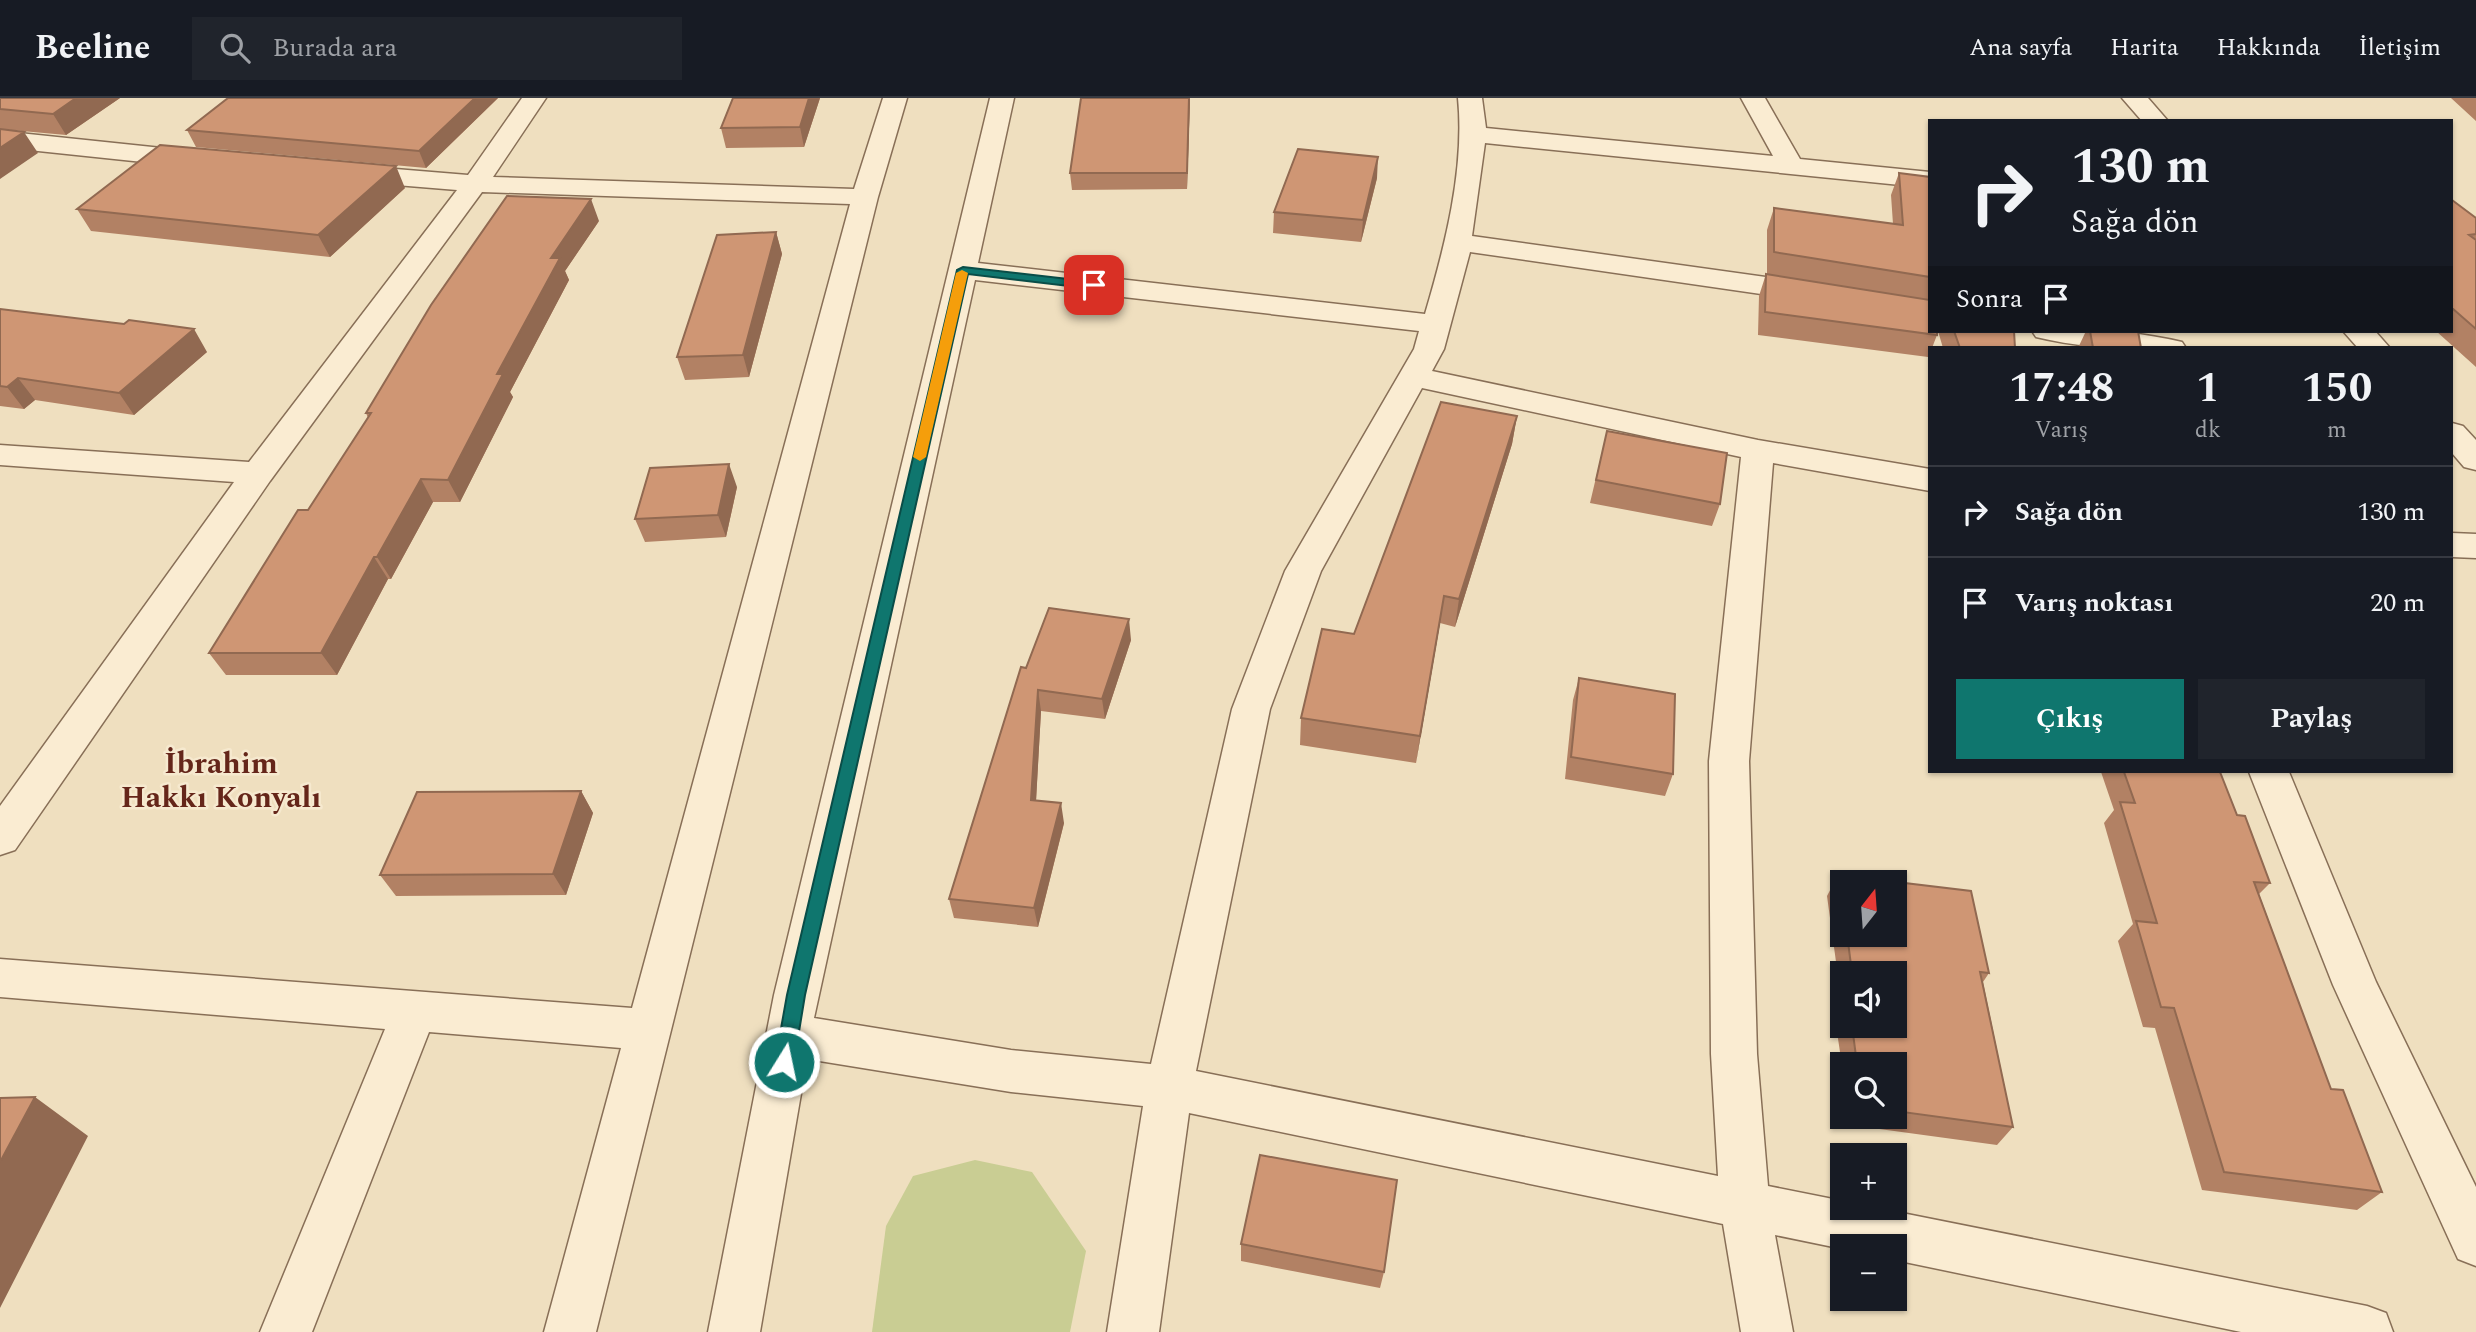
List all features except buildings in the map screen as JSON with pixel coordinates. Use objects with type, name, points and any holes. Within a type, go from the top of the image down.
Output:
[{"type":"street","points":[[0,838],[258,473],[475,184],[534,98]]},
{"type":"street","points":[[570,1332],[865,197],[895,98]]},
{"type":"street","points":[[734,1332],[799,981],[1002,98]]},
{"type":"street","points":[[1753,98],[1791,166]]},
{"type":"street","points":[[2134,98],[2154,119]]},
{"type":"street","points":[[1133,1332],[1169,1087],[1251,709],[1303,571],[1429,349],[1457,242],[1472,116],[1791,166],[1928,180]]},
{"type":"street","points":[[0,139],[230,163]]},
{"type":"street","points":[[326,171],[475,184],[865,197]]},
{"type":"street","points":[[1457,242],[1693,273],[1838,297]]},
{"type":"street","points":[[963,270],[1437,324]]},
{"type":"street","points":[[2062,333],[2157,346]]},
{"type":"street","points":[[2360,333],[2373,346]]},
{"type":"street","points":[[1414,377],[1758,450],[1928,480]]},
{"type":"street","points":[[2453,434],[2476,460]]},
{"type":"street","points":[[1758,450],[1729,761],[1734,1054],[1745,1205],[1767,1332]]},
{"type":"street","points":[[0,455],[258,473]]},
{"type":"street","points":[[2453,545],[2476,546]]},
{"type":"street","points":[[2269,773],[2355,985],[2476,1241]]},
{"type":"street","points":[[0,978],[649,1030]]},
{"type":"street","points":[[286,1332],[415,1011]]},
{"type":"street","points":[[789,1035],[1011,1072],[1169,1087],[2367,1332]]},
{"type":"green space","points":[[975,1160],[1032,1172],[1086,1251],[1070,1332],[872,1332],[886,1226],[913,1176]]},
{"type":"slow traffic","points":[[920,457],[962,273]]},
{"type":"district","name":"İbrahim Hakkı Konyalı","points":[[221,780]]},
{"type":"route","points":[[784,1062],[796,995],[963,270],[1094,285]]}]
